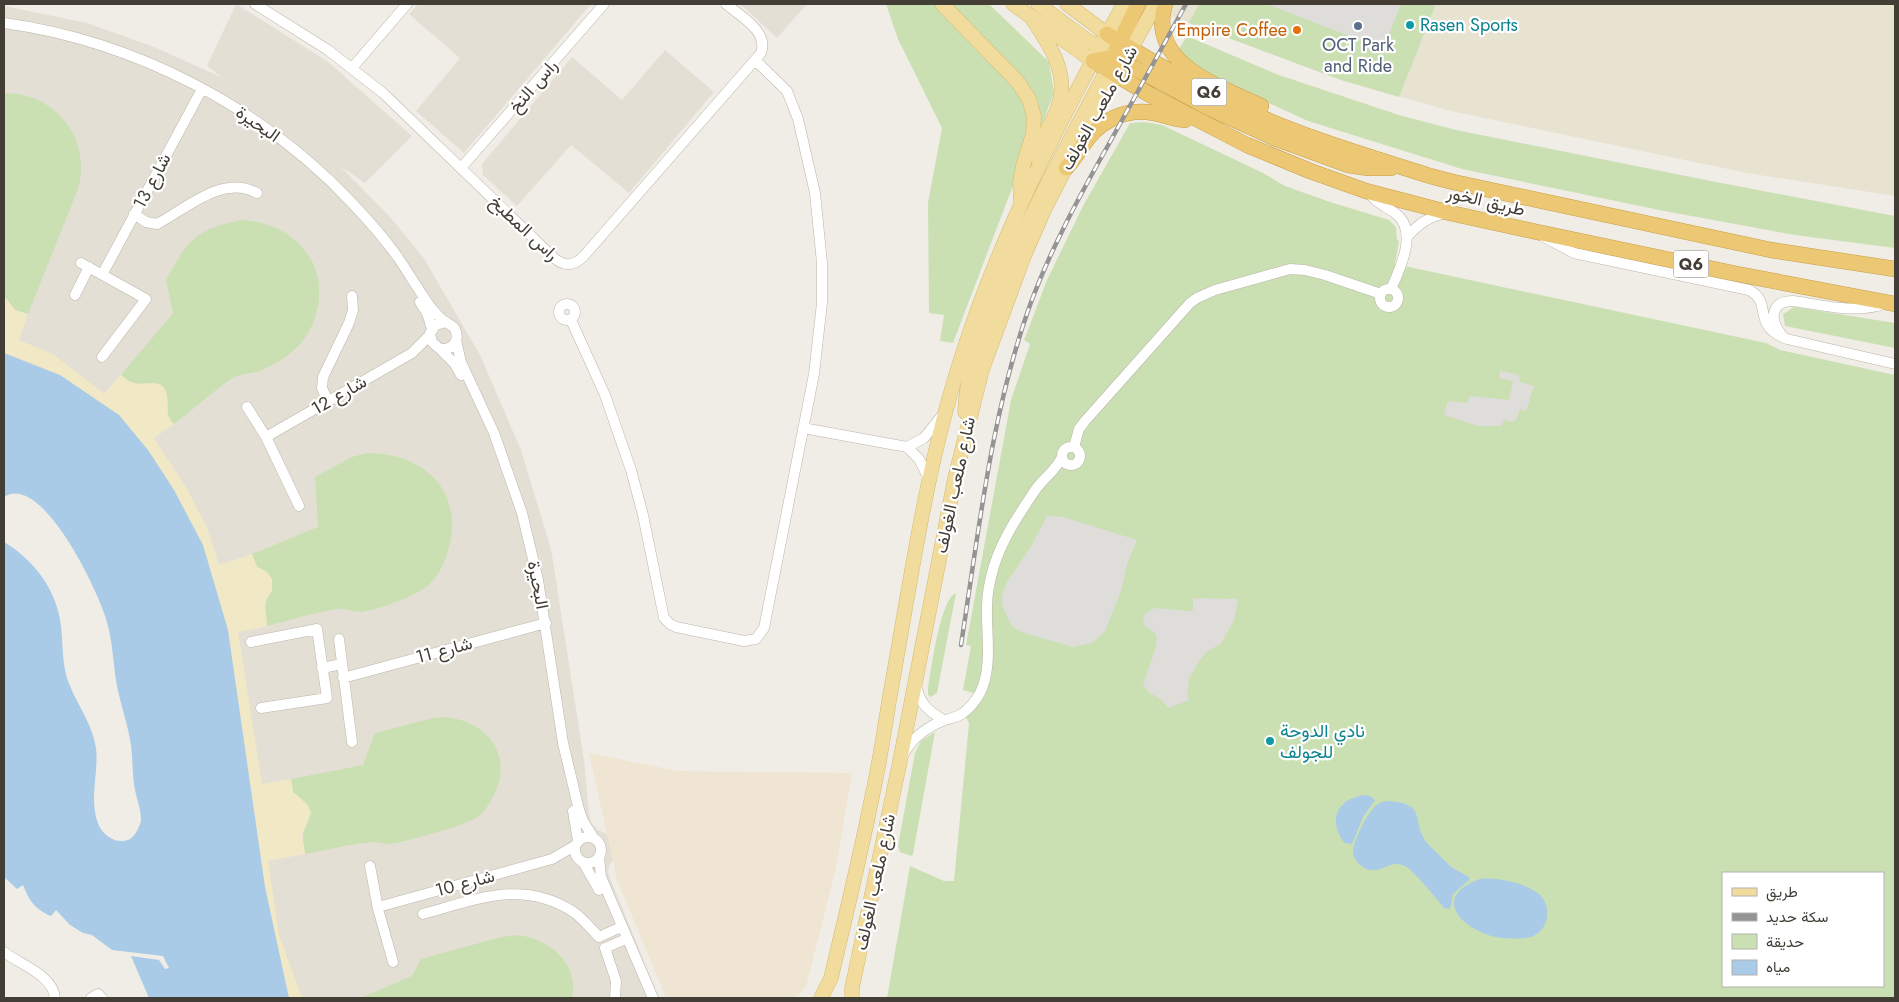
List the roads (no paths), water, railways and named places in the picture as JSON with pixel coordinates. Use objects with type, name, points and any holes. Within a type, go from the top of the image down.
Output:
[{"type":"highway","points":[[1138,4],[1114,54],[1209,108],[1303,150],[1355,166],[1382,168],[1400,166]]},
{"type":"highway","points":[[1165,4],[1162,21],[1164,36],[1170,50],[1180,62],[1192,72],[1280,115],[1290,129]]},
{"type":"highway","name":"طريق الخور","points":[[1093,61],[1114,54],[1290,129],[1453,182],[1770,250],[1895,269]]},
{"type":"highway","name":"طريق الخور","points":[[1114,54],[1195,119],[1273,157],[1368,191],[1537,232],[1891,303]]},
{"type":"highway","points":[[1066,168],[1096,130],[1117,116],[1133,112],[1146,112],[1181,120],[1195,119]]},
{"type":"main road","points":[[942,4],[1017,81],[1029,99],[1034,116],[1033,134],[1022,174],[1021,208]]},
{"type":"main road","points":[[1013,4],[1093,61]]},
{"type":"main road","points":[[1038,4],[1088,41],[1114,54]]},
{"type":"main road","points":[[1067,4],[1114,54]]},
{"type":"main road","name":"شارع ملعب الغولف","points":[[852,998],[852,988],[899,766],[966,431],[982,370],[998,322],[1024,256],[1066,168],[1114,54],[1124,4]]},
{"type":"main road","name":"شارع ملعب الغولف","points":[[1114,54],[1156,4]]},
{"type":"main road","points":[[1031,18],[1050,46],[1058,64],[1061,90],[1057,112],[1036,154],[1032,168],[1033,180]]},
{"type":"main road","points":[[966,431],[965,401],[970,372],[995,298],[1036,203],[1114,54]]},
{"type":"main road","name":"شارع ملعب الغولف","points":[[821,998],[831,978],[873,796],[929,480],[945,412],[961,358],[1002,248],[1033,180],[1093,61]]},
{"type":"street","name":"راس المطبخ","points":[[255,4],[307,36],[383,93],[554,258],[562,264],[571,265],[583,257],[763,49],[762,36],[726,4]]},
{"type":"street","points":[[352,68],[407,4]]},
{"type":"street","name":"راس النخ","points":[[461,168],[604,4]]},
{"type":"street","name":"البحيرة","points":[[4,23],[50,32],[110,48],[158,67],[201,92]]},
{"type":"street","name":"البحيرة","points":[[4,29],[48,37],[109,54],[237,108],[296,151],[338,189],[365,222],[405,278],[427,313],[431,332]]},
{"type":"street","points":[[571,320],[596,373],[623,445],[643,515],[663,614],[667,622],[673,626],[747,641],[753,640],[761,635],[766,620],[814,374],[822,302],[821,244],[816,193],[798,119],[787,91],[755,60]]},
{"type":"street","name":"شارع 13","points":[[103,273],[201,92]]},
{"type":"street","points":[[134,214],[146,222],[158,224],[179,210],[214,192],[241,188],[257,193]]},
{"type":"street","points":[[1368,191],[1378,204],[1395,213],[1400,218],[1407,236]]},
{"type":"street","points":[[1391,289],[1401,265],[1407,236],[1417,225],[1427,219],[1450,212]]},
{"type":"street","name":"البحيرة","points":[[365,222],[397,256],[432,309],[446,322]]},
{"type":"street","points":[[1537,232],[1574,253],[1749,290],[1760,299],[1765,322],[1776,335],[1895,364]]},
{"type":"street","points":[[76,295],[85,265],[103,273],[146,299],[102,357]]},
{"type":"street","points":[[1074,447],[1079,429],[1084,420],[1190,303],[1204,294],[1274,272],[1298,269],[1325,275],[1381,294]]},
{"type":"street","points":[[1386,289],[1391,289],[1395,291],[1398,298],[1396,303],[1387,307],[1382,304],[1381,294],[1386,289]]},
{"type":"street","points":[[328,402],[322,388],[323,377],[349,323],[353,310],[352,296]]},
{"type":"street","points":[[1787,339],[1775,326],[1773,319],[1775,308],[1786,301],[1856,309],[1871,308],[1891,303]]},
{"type":"street","points":[[446,322],[455,329],[456,340],[450,348],[440,349],[432,342],[431,332],[438,324],[446,322]]},
{"type":"street","name":"شارع 12","points":[[266,437],[412,353],[431,332]]},
{"type":"street","name":"البحيرة","points":[[456,340],[461,362],[508,470],[531,560],[563,743],[578,806],[583,821],[593,837]]},
{"type":"street","name":"البحيرة","points":[[440,349],[457,367],[482,414]]},
{"type":"street","name":"شارع 12","points":[[412,353],[440,349]]},
{"type":"street","points":[[247,406],[266,437],[299,506]]},
{"type":"street","points":[[907,448],[924,438],[945,412]]},
{"type":"street","points":[[803,428],[907,448],[919,459],[929,480]]},
{"type":"street","points":[[899,766],[906,749],[913,740],[924,731],[944,720],[964,713],[981,691],[987,658],[987,604],[994,568],[1004,540],[1036,490],[1060,463],[1066,461],[1076,463],[1080,457],[1078,450],[1074,447]]},
{"type":"street","points":[[1066,461],[1065,449],[1074,447]]},
{"type":"street","name":"البحيرة","points":[[543,624],[556,736],[575,817],[577,843]]},
{"type":"street","name":"شارع 11","points":[[343,678],[543,624]]},
{"type":"street","points":[[251,642],[317,629],[327,698],[261,708]]},
{"type":"street","points":[[338,639],[352,742]]},
{"type":"street","points":[[322,668],[342,664]]},
{"type":"street","points":[[915,682],[919,698],[925,706],[929,711],[944,720]]},
{"type":"street","points":[[618,928],[595,880],[576,854],[577,843],[585,837],[593,837],[601,847],[599,857],[601,877],[645,998]]},
{"type":"street","name":"شارع 10","points":[[378,907],[552,859],[577,843]]},
{"type":"street","points":[[582,861],[592,862],[599,857]]},
{"type":"street","name":"شارع 10","points":[[552,859],[582,861]]},
{"type":"street","points":[[370,866],[378,907],[393,962]]},
{"type":"street","points":[[423,914],[498,894],[536,895],[571,910],[599,937],[605,948],[616,982],[616,998]]},
{"type":"street","points":[[599,937],[618,928]]},
{"type":"street","points":[[605,948],[623,941]]},
{"type":"street","points":[[623,941],[653,998]]},
{"type":"street","points":[[4,952],[48,980],[53,988],[55,998]]},
{"type":"street","points":[[91,998],[98,994],[102,998]]},
{"type":"water","points":[[4,353],[60,375],[119,415],[148,450],[174,490],[203,545],[228,630],[265,887],[289,998],[149,998],[131,956],[159,960],[165,969],[169,968],[163,956],[112,950],[92,935],[83,933],[70,925],[56,910],[51,916],[40,910],[30,900],[23,885],[17,889],[4,877],[4,542],[15,549],[34,567],[55,600],[61,626],[65,672],[91,729],[96,748],[94,806],[99,826],[108,837],[125,841],[134,835],[139,828],[141,820],[134,785],[130,738],[117,686],[112,644],[101,605],[80,562],[51,517],[35,502],[19,494],[4,497]]},
{"type":"water","points":[[1365,795],[1375,800],[1363,817],[1352,844],[1344,843],[1336,826],[1338,812],[1347,801]]},
{"type":"water","points":[[1389,801],[1403,803],[1412,807],[1426,842],[1451,867],[1469,877],[1469,880],[1453,894],[1450,909],[1444,908],[1419,878],[1405,866],[1393,864],[1372,870],[1366,869],[1355,858],[1353,849],[1365,820],[1374,807]]},
{"type":"water","points":[[1480,879],[1511,882],[1527,887],[1539,894],[1546,906],[1547,913],[1544,926],[1533,936],[1511,939],[1488,935],[1466,923],[1459,916],[1454,900],[1458,892],[1466,885]]},
{"type":"railway","points":[[961,645],[980,516],[996,430],[1005,388],[1030,305],[1047,263],[1077,202],[1186,4]]},
{"type":"place","name":"Rasen Sports","points":[[1410,25]]},
{"type":"place","name":"OCT Park and Ride","points":[[1358,26]]},
{"type":"place","name":"Empire Coffee","points":[[1297,30]]},
{"type":"place","name":"نادي الدوحة للجولف","points":[[1270,741]]}]
